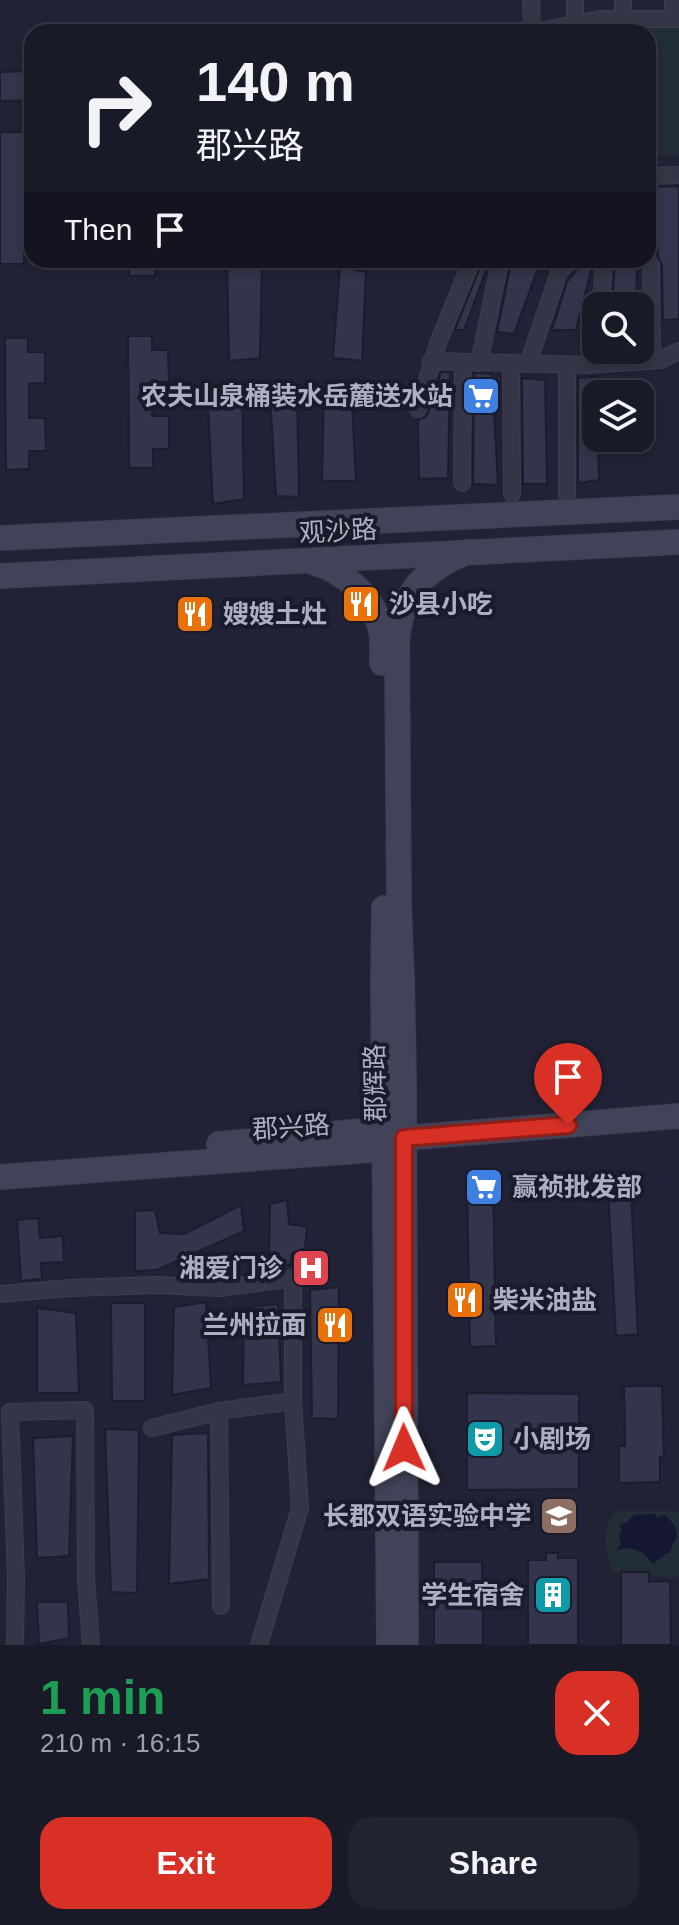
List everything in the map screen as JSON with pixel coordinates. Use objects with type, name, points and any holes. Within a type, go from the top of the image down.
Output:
[{"type":"main road","name":"观沙路","points":[[0,538],[679,507]]},
{"type":"main road","name":"观沙路","points":[[0,576],[679,542]]},
{"type":"main road","name":"郡辉路","points":[[389,1645],[394,1136],[402,979],[398,891],[398,631],[404,605],[422,579],[441,563],[467,552]]},
{"type":"main road","name":"郡辉路","points":[[310,561],[336,572],[359,589],[374,610],[381,633],[403,1368],[406,1645]]},
{"type":"main road","name":"郡兴路","points":[[0,1177],[679,1106]]},
{"type":"main road","name":"郡兴路","points":[[0,1161],[679,1116]]},
{"type":"street","points":[[531,0],[532,24]]},
{"type":"street","points":[[575,0],[575,24]]},
{"type":"street","points":[[623,0],[623,24]]},
{"type":"street","points":[[632,24],[676,19],[673,0]]},
{"type":"street","points":[[586,24],[600,19],[619,24]]},
{"type":"street","points":[[656,176],[679,175]]},
{"type":"street","points":[[418,409],[431,361],[469,268]]},
{"type":"street","points":[[462,483],[471,362],[499,268]]},
{"type":"street","points":[[512,494],[520,364],[563,268]]},
{"type":"street","points":[[602,292],[603,268]]},
{"type":"street","points":[[651,268],[651,292]]},
{"type":"street","points":[[654,360],[679,351]]},
{"type":"street","points":[[431,361],[567,365],[582,361]]},
{"type":"street","points":[[567,365],[567,494]]},
{"type":"street","points":[[0,1294],[157,1285],[221,1288],[293,1278],[293,1401],[300,1508],[259,1645]]},
{"type":"street","points":[[152,1428],[219,1411],[293,1401]]},
{"type":"street","points":[[15,1645],[16,1578],[10,1412],[85,1410],[86,1579],[91,1645]]},
{"type":"street","points":[[219,1411],[221,1606]]},
{"type":"shaded area","points":[[656,27],[679,28],[679,155],[656,155]]},
{"type":"shaded area","points":[[616,1511],[679,1513],[679,1577],[649,1577],[648,1572],[612,1572],[606,1532]]},
{"type":"water","points":[[655,1514],[657,1518],[666,1516],[675,1528],[677,1535],[670,1553],[653,1564],[637,1550],[627,1548],[616,1551],[621,1544],[620,1524],[626,1523],[634,1515]]},
{"type":"building","points":[[24,71],[24,100],[0,101],[0,72]]},
{"type":"building","points":[[0,132],[24,132],[24,264],[0,264]]},
{"type":"building","points":[[679,186],[679,319],[663,320],[656,187]]},
{"type":"building","points":[[129,268],[155,268],[155,276],[129,276]]},
{"type":"building","points":[[227,268],[262,268],[260,358],[229,361]]},
{"type":"building","points":[[340,268],[366,272],[362,361],[333,358]]},
{"type":"building","points":[[480,268],[487,268],[464,330],[455,330]]},
{"type":"building","points":[[510,268],[538,268],[514,334],[497,332]]},
{"type":"building","points":[[578,268],[592,268],[586,292],[582,292],[576,330],[552,330],[567,282]]},
{"type":"building","points":[[615,268],[637,268],[636,292],[613,292]]},
{"type":"building","points":[[128,336],[152,336],[152,350],[168,350],[169,382],[152,382],[152,416],[169,416],[169,449],[153,449],[153,468],[129,468]]},
{"type":"building","points":[[5,338],[28,338],[28,352],[45,352],[45,383],[29,384],[29,418],[45,418],[46,451],[29,451],[29,469],[6,470]]},
{"type":"building","points":[[441,372],[450,372],[448,478],[419,479],[418,420],[428,413]]},
{"type":"building","points":[[474,373],[492,374],[498,485],[473,484]]},
{"type":"building","points":[[597,377],[597,380],[582,380],[582,452],[598,452],[599,480],[578,483],[578,378]]},
{"type":"building","points":[[522,378],[545,380],[547,484],[523,484]]},
{"type":"building","points":[[351,385],[356,481],[322,481],[324,386]]},
{"type":"building","points":[[207,387],[242,387],[244,499],[213,504]]},
{"type":"building","points":[[297,395],[299,497],[276,496],[270,396]]},
{"type":"building","points":[[630,1171],[638,1334],[616,1336],[607,1172]]},
{"type":"building","points":[[493,1182],[496,1346],[470,1347],[467,1183]]},
{"type":"building","points":[[287,1200],[289,1224],[307,1227],[305,1248],[292,1253],[290,1265],[269,1265],[270,1204]]},
{"type":"building","points":[[241,1205],[244,1231],[157,1270],[135,1271],[135,1211],[155,1210],[160,1233],[184,1234]]},
{"type":"building","points":[[38,1218],[40,1238],[63,1236],[64,1262],[41,1263],[42,1279],[21,1281],[17,1220]]},
{"type":"building","points":[[339,1287],[338,1419],[312,1418],[310,1290]]},
{"type":"building","points":[[206,1302],[211,1388],[172,1395],[174,1307]]},
{"type":"building","points":[[111,1303],[145,1303],[145,1401],[112,1401]]},
{"type":"building","points":[[278,1304],[281,1382],[243,1385],[244,1308]]},
{"type":"building","points":[[37,1308],[76,1313],[79,1393],[37,1393]]},
{"type":"building","points":[[624,1386],[662,1386],[664,1456],[660,1457],[660,1482],[619,1483],[619,1446],[625,1446]]},
{"type":"building","points":[[467,1393],[579,1394],[579,1489],[467,1490]]},
{"type":"building","points":[[105,1429],[139,1430],[137,1593],[111,1592]]},
{"type":"building","points":[[208,1433],[209,1579],[169,1584],[172,1435]]},
{"type":"building","points":[[73,1436],[69,1556],[37,1558],[33,1438]]},
{"type":"building","name":"学生宿舍","points":[[546,1553],[558,1553],[558,1558],[578,1558],[578,1645],[528,1645],[528,1560],[546,1560]]},
{"type":"building","points":[[434,1562],[482,1562],[483,1645],[434,1645]]},
{"type":"building","points":[[621,1572],[649,1572],[649,1582],[670,1581],[671,1645],[621,1645]]},
{"type":"building","points":[[37,1602],[68,1602],[69,1638],[39,1644]]},
{"type":"place","name":"农夫山泉桶装水岳麓送水站","points":[[481,396]]},
{"type":"place","name":"沙县小吃","points":[[361,604]]},
{"type":"place","name":"嫂嫂土灶","points":[[195,614]]},
{"type":"place","name":"赢祯批发部","points":[[484,1187]]},
{"type":"place","name":"湘爱门诊","points":[[311,1268]]},
{"type":"place","name":"柴米油盐","points":[[465,1300]]},
{"type":"place","name":"兰州拉面","points":[[335,1325]]},
{"type":"place","name":"小剧场","points":[[485,1439]]},
{"type":"place","name":"长郡双语实验中学","points":[[559,1516]]},
{"type":"place","name":"学生宿舍","points":[[553,1595]]},
{"type":"route","points":[[404,1448],[404,1138],[568,1125]]}]
